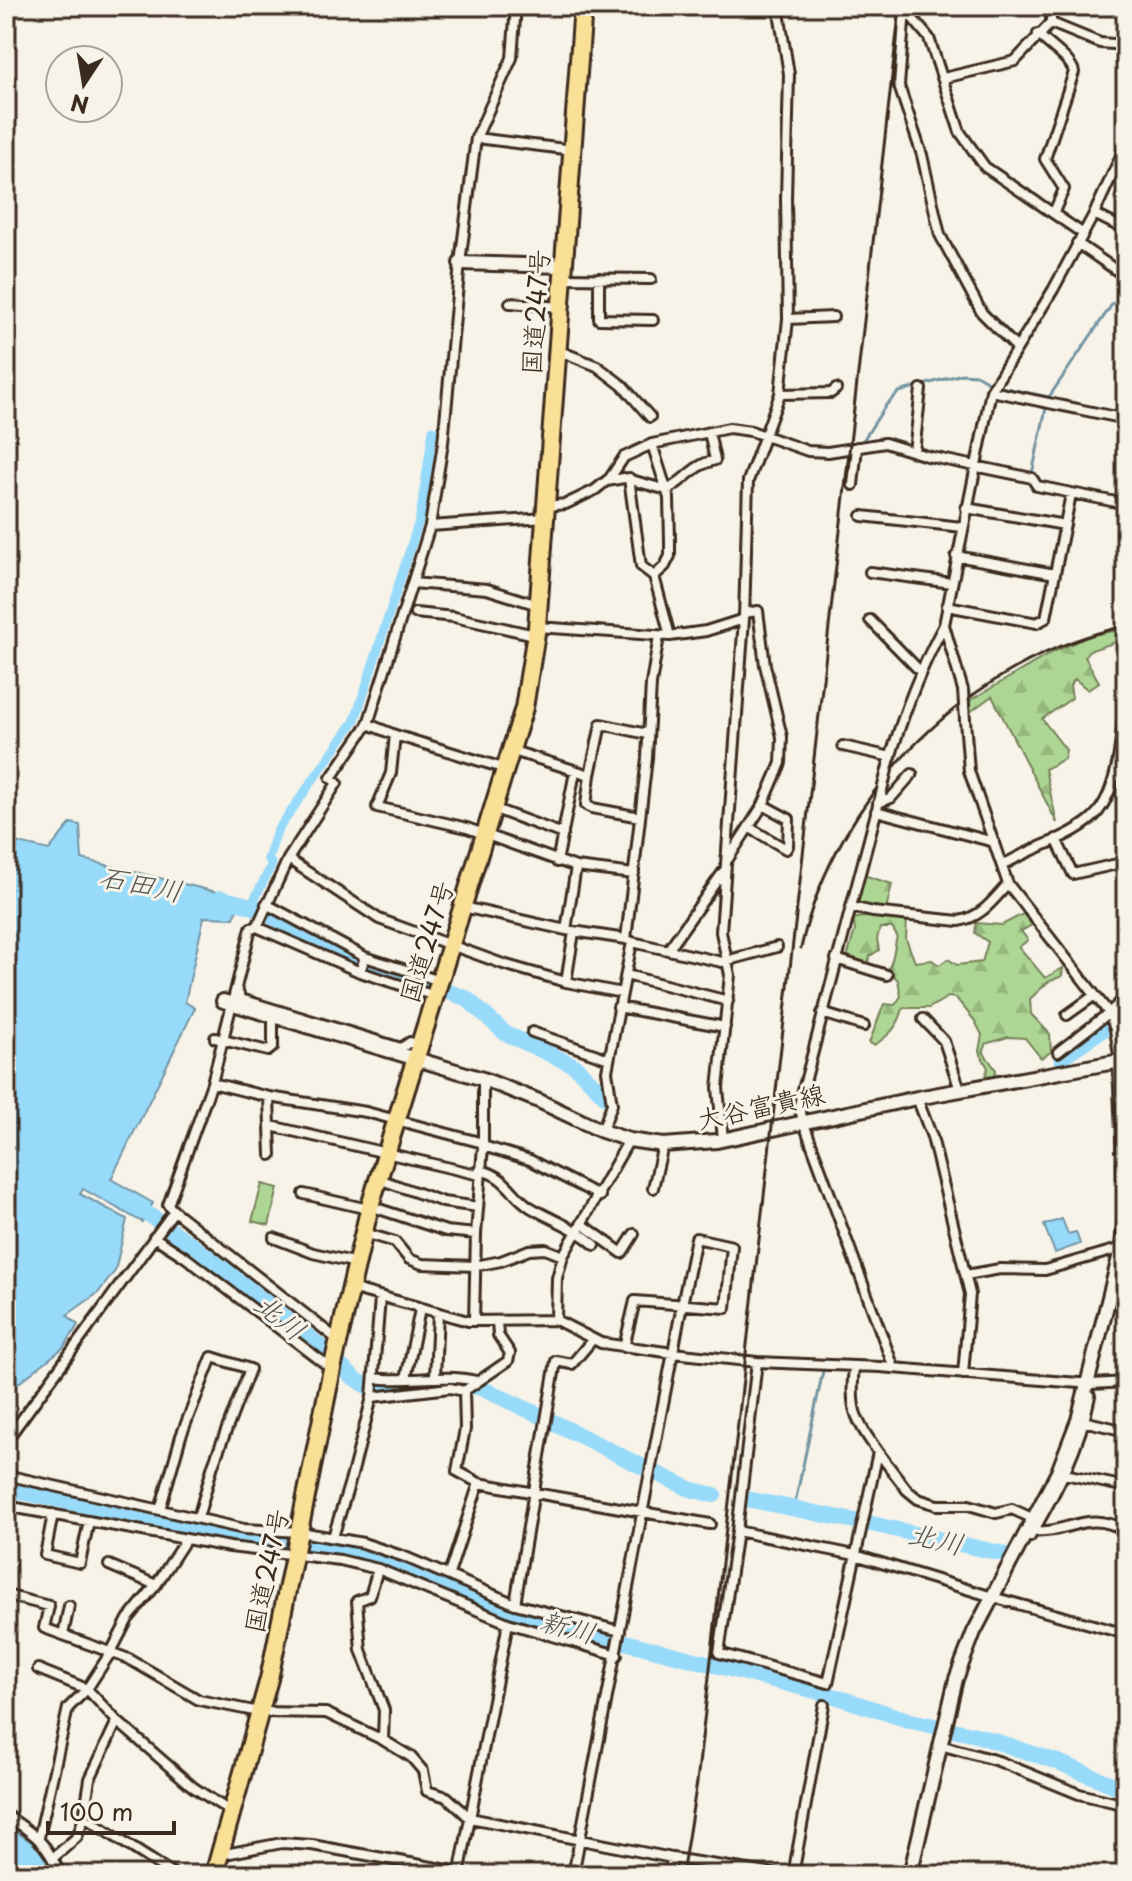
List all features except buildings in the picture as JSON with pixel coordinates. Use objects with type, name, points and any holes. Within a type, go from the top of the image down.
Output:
[{"type":"highway","name":"国道247号","points":[[215,1870],[259,1712],[295,1556],[332,1369],[370,1208],[395,1120],[420,1051],[513,751],[539,635],[583,6]]},
{"type":"street","points":[[257,927],[288,859],[337,783],[331,778],[368,724],[430,526],[443,443],[460,263],[476,138],[512,58],[516,6]]},
{"type":"street","points":[[723,1139],[718,1088],[730,975],[721,932],[744,616],[748,481],[780,394],[788,319],[786,199],[789,74],[778,6]]},
{"type":"street","points":[[944,78],[1015,61],[1051,23],[1051,6]]},
{"type":"street","points":[[904,7],[929,38],[960,132],[985,167],[1082,233]]},
{"type":"street","points":[[904,7],[899,86],[922,155],[940,235],[982,313],[1016,347]]},
{"type":"street","points":[[1051,23],[1100,43],[1126,45]]},
{"type":"street","points":[[1038,34],[1072,64],[1074,72],[1045,159],[1064,189],[1054,212]]},
{"type":"street","points":[[476,138],[573,150]]},
{"type":"street","points":[[894,1368],[799,1105],[904,712],[944,625],[991,391],[1053,290],[1094,214],[1126,145]]},
{"type":"street","points":[[1094,214],[1126,230]]},
{"type":"street","points":[[1077,243],[1126,277]]},
{"type":"street","points":[[460,263],[599,278],[651,279]]},
{"type":"street","points":[[599,278],[599,319],[653,320]]},
{"type":"street","points":[[510,303],[560,307]]},
{"type":"street","points":[[788,319],[833,317]]},
{"type":"street","points":[[557,350],[597,366],[623,386],[650,417]]},
{"type":"street","points":[[780,394],[831,393],[836,389]]},
{"type":"street","points":[[914,452],[921,389]]},
{"type":"street","points":[[991,391],[1126,419]]},
{"type":"street","points":[[430,526],[566,504],[595,490],[624,457],[652,444],[729,428],[751,431],[808,451],[828,452],[885,443],[1032,478],[1037,486],[1126,504]]},
{"type":"street","points":[[667,490],[687,477],[698,464],[715,460],[709,432]]},
{"type":"street","points":[[652,444],[667,490],[670,556],[654,576]]},
{"type":"street","points":[[853,485],[857,447]]},
{"type":"street","points":[[606,481],[629,478],[667,490]]},
{"type":"street","points":[[629,478],[641,566],[654,576],[670,636]]},
{"type":"street","points":[[947,606],[1037,623],[1046,618],[1071,494]]},
{"type":"street","points":[[966,508],[1065,525]]},
{"type":"street","points":[[539,635],[548,509]]},
{"type":"street","points":[[862,516],[962,527]]},
{"type":"street","points":[[956,556],[1055,574]]},
{"type":"street","points":[[870,572],[952,583]]},
{"type":"street","points":[[412,583],[487,589],[539,605]]},
{"type":"street","points":[[415,613],[454,617],[539,635],[670,636],[706,631],[758,611],[765,665],[782,737],[781,763],[750,828],[668,950]]},
{"type":"street","points":[[870,620],[921,672]]},
{"type":"street","points":[[944,625],[963,690],[969,771],[1008,884],[1109,1013],[1123,1070],[1126,1109]]},
{"type":"street","points":[[602,1131],[612,1104],[607,1071],[626,975],[647,734],[659,636]]},
{"type":"street","points":[[1002,866],[1023,852],[1056,839],[1089,820],[1102,807],[1111,788],[1120,743],[1126,679]]},
{"type":"street","points":[[368,724],[507,769]]},
{"type":"street","points":[[640,817],[586,805],[601,724],[647,734]]},
{"type":"street","points":[[395,735],[391,773],[377,807],[486,834],[576,867],[634,874]]},
{"type":"street","points":[[843,746],[890,760]]},
{"type":"street","points":[[513,751],[590,775]]},
{"type":"street","points":[[557,862],[575,772]]},
{"type":"street","points":[[878,803],[891,798],[912,774]]},
{"type":"street","points":[[878,803],[994,842]]},
{"type":"street","points":[[750,828],[786,849],[788,846],[789,819],[763,805]]},
{"type":"street","points":[[495,809],[563,834]]},
{"type":"street","points":[[1056,839],[1073,874],[1126,862]]},
{"type":"street","points":[[288,859],[379,919],[503,964],[566,982],[622,993]]},
{"type":"street","points":[[566,982],[576,867]]},
{"type":"street","points":[[851,907],[959,921],[981,913],[1008,884]]},
{"type":"street","points":[[266,904],[365,957],[438,988]]},
{"type":"street","points":[[463,907],[727,961],[777,947]]},
{"type":"street","points":[[338,1344],[172,1214],[168,1205],[212,1083],[228,1002],[236,987],[251,928],[257,927],[360,972],[438,988]]},
{"type":"street","points":[[360,972],[365,957]]},
{"type":"street","points":[[836,959],[887,975]]},
{"type":"street","points":[[626,975],[728,1001]]},
{"type":"street","points":[[236,987],[241,999],[399,1054]]},
{"type":"street","points":[[1067,1015],[1095,995]]},
{"type":"street","points":[[1058,1052],[1126,997]]},
{"type":"street","name":"大谷富貴線","points":[[228,1002],[399,1054],[420,1051],[602,1131],[629,1140],[663,1145],[693,1145],[960,1090],[1123,1070]]},
{"type":"street","points":[[618,1007],[725,1027]]},
{"type":"street","points":[[822,1013],[864,1026]]},
{"type":"street","points":[[219,1039],[268,1051],[273,1047],[273,1015]]},
{"type":"street","points":[[1115,1029],[1126,1018]]},
{"type":"street","points":[[923,1019],[944,1041],[960,1090]]},
{"type":"street","points":[[532,1032],[609,1059]]},
{"type":"street","points":[[910,1875],[944,1743],[956,1679],[994,1598],[1061,1473],[1082,1421],[1125,1248],[1123,1070]]},
{"type":"street","points":[[474,1321],[476,1234],[483,1145],[483,1079]]},
{"type":"street","points":[[212,1083],[269,1097],[340,1106],[483,1145],[530,1160],[600,1196]]},
{"type":"street","points":[[269,1097],[271,1155]]},
{"type":"street","points":[[917,1098],[932,1137],[970,1294],[963,1374]]},
{"type":"street","points":[[271,1126],[504,1180],[517,1197],[530,1207],[580,1227],[622,1253],[634,1234]]},
{"type":"street","points":[[1115,1132],[1126,1131]]},
{"type":"street","points":[[556,1320],[557,1278],[563,1256],[600,1196],[629,1140]]},
{"type":"street","points":[[653,1188],[663,1145]]},
{"type":"street","points":[[1115,1157],[1126,1153]]},
{"type":"street","points":[[378,1179],[443,1202],[478,1207]]},
{"type":"street","points":[[304,1194],[370,1208],[446,1231],[476,1234]]},
{"type":"street","points":[[6,1441],[172,1214]]},
{"type":"street","points":[[580,1227],[595,1245]]},
{"type":"street","points":[[364,1233],[395,1242],[409,1259],[422,1264],[475,1266],[501,1261],[529,1250],[545,1249],[563,1256]]},
{"type":"street","points":[[157,1234],[332,1369]]},
{"type":"street","points":[[274,1238],[313,1253],[357,1263]]},
{"type":"street","points":[[573,1875],[617,1655],[642,1513],[682,1305],[696,1238],[732,1246],[726,1308],[682,1305],[635,1301],[624,1347]]},
{"type":"street","points":[[966,1275],[1000,1269],[1045,1270],[1125,1248]]},
{"type":"street","points":[[351,1288],[438,1314],[474,1321],[556,1320],[601,1343],[673,1353],[757,1362],[894,1368],[1089,1383],[1126,1382]]},
{"type":"street","points":[[333,1537],[372,1397],[380,1298]]},
{"type":"street","points":[[406,1379],[420,1309]]},
{"type":"street","points":[[435,1376],[438,1314]]},
{"type":"street","points":[[464,1391],[508,1361],[510,1353],[498,1335],[497,1321]]},
{"type":"street","points":[[515,1604],[556,1361],[572,1364],[593,1339]]},
{"type":"street","points":[[160,1510],[181,1436],[212,1357],[250,1369],[213,1465],[198,1518]]},
{"type":"street","points":[[757,1362],[719,1653],[828,1683],[878,1452]]},
{"type":"street","points":[[854,1366],[851,1399],[855,1414],[878,1452],[907,1490],[918,1499],[937,1505],[969,1505],[996,1513],[1012,1509],[1032,1527],[1096,1519],[1126,1531]]},
{"type":"street","points":[[374,1378],[390,1381],[455,1376],[476,1381]]},
{"type":"street","points":[[372,1397],[450,1388],[464,1391]]},
{"type":"street","points":[[464,1391],[465,1429],[457,1471],[479,1483],[710,1524]]},
{"type":"street","points":[[1082,1421],[1126,1431]]},
{"type":"street","points":[[1061,1473],[1126,1487]]},
{"type":"street","points":[[6,1475],[244,1529],[300,1532],[377,1548],[449,1574],[515,1604],[620,1631]]},
{"type":"street","points":[[449,1574],[479,1483]]},
{"type":"street","points":[[6,1506],[186,1539],[340,1560],[378,1569],[508,1623],[617,1655]]},
{"type":"street","points":[[53,1514],[45,1555],[80,1563],[89,1521]]},
{"type":"street","points":[[737,1531],[855,1555],[1126,1634]]},
{"type":"street","points":[[39,1837],[68,1708],[87,1689],[128,1619],[156,1585],[186,1539]]},
{"type":"street","points":[[109,1565],[156,1585]]},
{"type":"street","points":[[378,1569],[370,1596],[357,1601],[357,1622],[361,1650],[384,1710],[383,1740]]},
{"type":"street","points":[[6,1595],[49,1606],[44,1628],[129,1659],[199,1700],[259,1712],[326,1713],[383,1740],[411,1757],[423,1771],[427,1791],[447,1797],[470,1818],[672,1858],[781,1875]]},
{"type":"street","points":[[63,1635],[69,1606]]},
{"type":"street","points":[[215,1870],[282,1843],[312,1845],[459,1874],[508,1623]]},
{"type":"street","points":[[38,1669],[87,1689],[117,1721],[193,1787],[231,1812]]},
{"type":"street","points":[[793,1875],[824,1705]]},
{"type":"street","points":[[53,1858],[77,1837],[84,1817],[90,1779],[117,1721]]},
{"type":"street","points":[[944,1743],[1079,1794],[1126,1805]]},
{"type":"street","points":[[6,1815],[39,1837],[60,1875]]},
{"type":"street","points":[[84,1817],[175,1875]]},
{"type":"street","points":[[669,1875],[672,1858]]},
{"type":"street","points":[[692,1875],[694,1862]]},
{"type":"green space","points":[[1126,629],[1123,640],[1088,651],[1085,657],[1099,682],[1088,690],[1075,679],[1070,685],[1072,698],[1042,719],[1066,750],[1064,759],[1045,769],[1057,823],[992,696],[970,712],[969,701],[1051,653],[1091,635]]},
{"type":"green space","points":[[863,875],[892,884],[886,910],[854,905]]},
{"type":"green space","points":[[1023,914],[1032,925],[1021,931],[1028,940],[1019,947],[1045,978],[1063,968],[1062,976],[1048,982],[1030,999],[1031,1014],[1050,1034],[1051,1052],[1041,1058],[1025,1038],[1008,1037],[985,1044],[984,1053],[996,1070],[994,1077],[984,1079],[988,1068],[979,1051],[982,1035],[956,998],[948,997],[929,1008],[903,1008],[889,1034],[874,1045],[869,1043],[884,1004],[895,1005],[901,996],[898,980],[888,970],[897,936],[892,928],[880,928],[877,939],[879,950],[870,956],[867,966],[847,958],[855,930],[853,919],[907,919],[906,939],[915,962],[932,960],[939,965],[948,959],[957,965],[982,962],[988,942],[975,933],[976,923],[1002,925]]},
{"type":"green space","points":[[262,1184],[278,1188],[269,1225],[252,1221]]},
{"type":"water","points":[[71,823],[80,825],[82,859],[241,898],[234,918],[204,917],[185,1002],[195,1008],[111,1179],[153,1203],[142,1222],[83,1189],[80,1194],[127,1219],[115,1271],[98,1293],[67,1315],[78,1325],[64,1347],[10,1390],[6,1387],[6,840],[49,850]]},
{"type":"water","points":[[1062,1219],[1068,1234],[1076,1232],[1080,1244],[1055,1253],[1044,1225]]},
{"type":"water","points":[[6,1825],[36,1845],[23,1865],[6,1871]]},
{"type":"waterway","points":[[1000,387],[1049,397],[1113,303]]},
{"type":"waterway","points":[[1120,308],[1126,313]]},
{"type":"waterway","points":[[862,442],[886,405],[899,392],[962,374],[976,375],[990,383]]},
{"type":"waterway","points":[[1032,474],[1046,408]]},
{"type":"waterway","points":[[251,906],[272,864],[268,859],[277,831],[355,720],[420,518],[433,430]]},
{"type":"waterway","name":"石田川","points":[[221,898],[251,906],[360,962]]},
{"type":"waterway","name":"石田川","points":[[366,965],[427,986]]},
{"type":"waterway","name":"石田川","points":[[446,991],[466,998],[505,1033],[575,1066],[607,1098]]},
{"type":"waterway","name":"石田川","points":[[1061,1057],[1105,1028],[1126,1009]]},
{"type":"waterway","name":"北川","points":[[128,1201],[223,1269],[368,1387],[377,1390],[448,1382],[481,1388],[539,1415]]},
{"type":"waterway","points":[[794,1508],[823,1371]]},
{"type":"waterway","name":"北川","points":[[551,1421],[645,1468]]},
{"type":"waterway","name":"北川","points":[[658,1474],[690,1489],[714,1495]]},
{"type":"waterway","name":"新川","points":[[6,1489],[204,1530],[354,1551],[423,1575],[512,1613],[831,1695],[911,1721],[976,1735],[1058,1762],[1126,1790]]},
{"type":"waterway","name":"北川","points":[[747,1499],[855,1521]]},
{"type":"waterway","name":"北川","points":[[867,1523],[1004,1554]]},
{"type":"waterway","points":[[6,1837],[40,1861],[45,1875]]},
{"type":"railway","points":[[682,1875],[697,1782],[900,6]]},
{"type":"railway","points":[[801,948],[818,891],[844,837],[878,787],[918,741],[964,702],[1015,668],[1069,643],[1126,626]]}]
